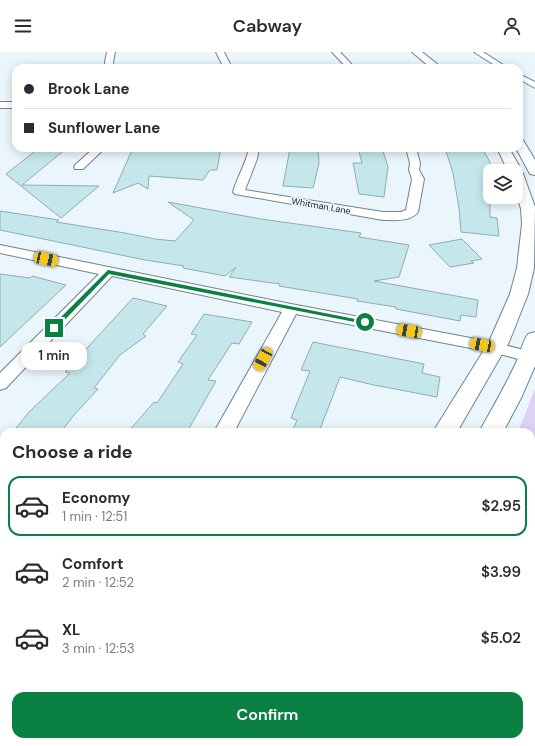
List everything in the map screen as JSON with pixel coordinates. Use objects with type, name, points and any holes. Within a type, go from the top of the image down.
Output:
[{"type":"street","points":[[110,64],[111,52]]},
{"type":"street","points":[[220,52],[226,64]]},
{"type":"street","points":[[336,52],[347,64]]},
{"type":"street","points":[[416,52],[432,64]]},
{"type":"street","points":[[478,52],[498,64]]},
{"type":"street","points":[[523,78],[534,84]]},
{"type":"street","points":[[523,83],[534,84]]},
{"type":"street","points":[[0,105],[12,105]]},
{"type":"street","points":[[523,150],[535,171]]},
{"type":"street","points":[[79,166],[95,152]]},
{"type":"street","name":"Whitman Lane","points":[[254,152],[242,179],[239,192],[383,216],[403,216],[412,212],[418,179],[414,170],[415,163],[412,152]]},
{"type":"street","points":[[505,152],[511,164]]},
{"type":"street","points":[[448,428],[497,348],[515,306],[531,257],[530,220],[523,192]]},
{"type":"street","points":[[0,249],[291,309],[497,348],[532,348],[510,398],[493,428]]},
{"type":"street","points":[[0,384],[108,272]]},
{"type":"street","points":[[226,428],[291,309]]},
{"type":"shaded area","points":[[535,389],[535,428],[520,428]]},
{"type":"building","points":[[34,152],[62,152],[22,185],[99,186],[61,218],[6,174]]},
{"type":"building","points":[[131,152],[220,152],[217,170],[210,170],[203,180],[149,176],[148,189],[138,183],[113,193]]},
{"type":"building","points":[[289,152],[318,152],[319,163],[313,188],[283,186]]},
{"type":"building","points":[[359,152],[383,152],[388,167],[384,197],[359,194],[353,163],[362,163]]},
{"type":"building","points":[[446,152],[484,152],[490,164],[483,164],[483,204],[490,204],[490,217],[497,218],[499,236],[461,232],[459,208],[453,173]]},
{"type":"building","points":[[168,202],[261,219],[361,233],[359,237],[409,245],[399,277],[374,281],[478,300],[476,317],[461,315],[460,321],[396,309],[396,307],[357,301],[358,299],[279,286],[280,284],[229,277],[236,267],[225,276],[183,268],[184,266],[145,260],[0,230],[0,211],[59,220],[56,222],[155,239],[175,241],[194,220]]},
{"type":"building","points":[[462,239],[482,259],[471,261],[474,263],[450,267],[429,245]]},
{"type":"building","points":[[0,274],[30,278],[32,276],[66,285],[0,347]]},
{"type":"building","points":[[133,298],[167,306],[143,334],[146,336],[120,355],[94,388],[98,389],[64,428],[16,428],[29,412],[70,373],[65,372]]},
{"type":"building","points":[[204,314],[252,322],[239,344],[232,343],[208,380],[216,381],[189,428],[131,428],[154,402],[157,403],[183,364],[178,362],[197,335],[191,334]]},
{"type":"building","points":[[313,342],[424,364],[422,373],[440,377],[437,397],[340,377],[321,428],[294,428],[297,420],[291,418],[310,371],[301,370]]},
{"type":"route","points":[[54,328],[108,272],[291,309],[365,322]]}]
